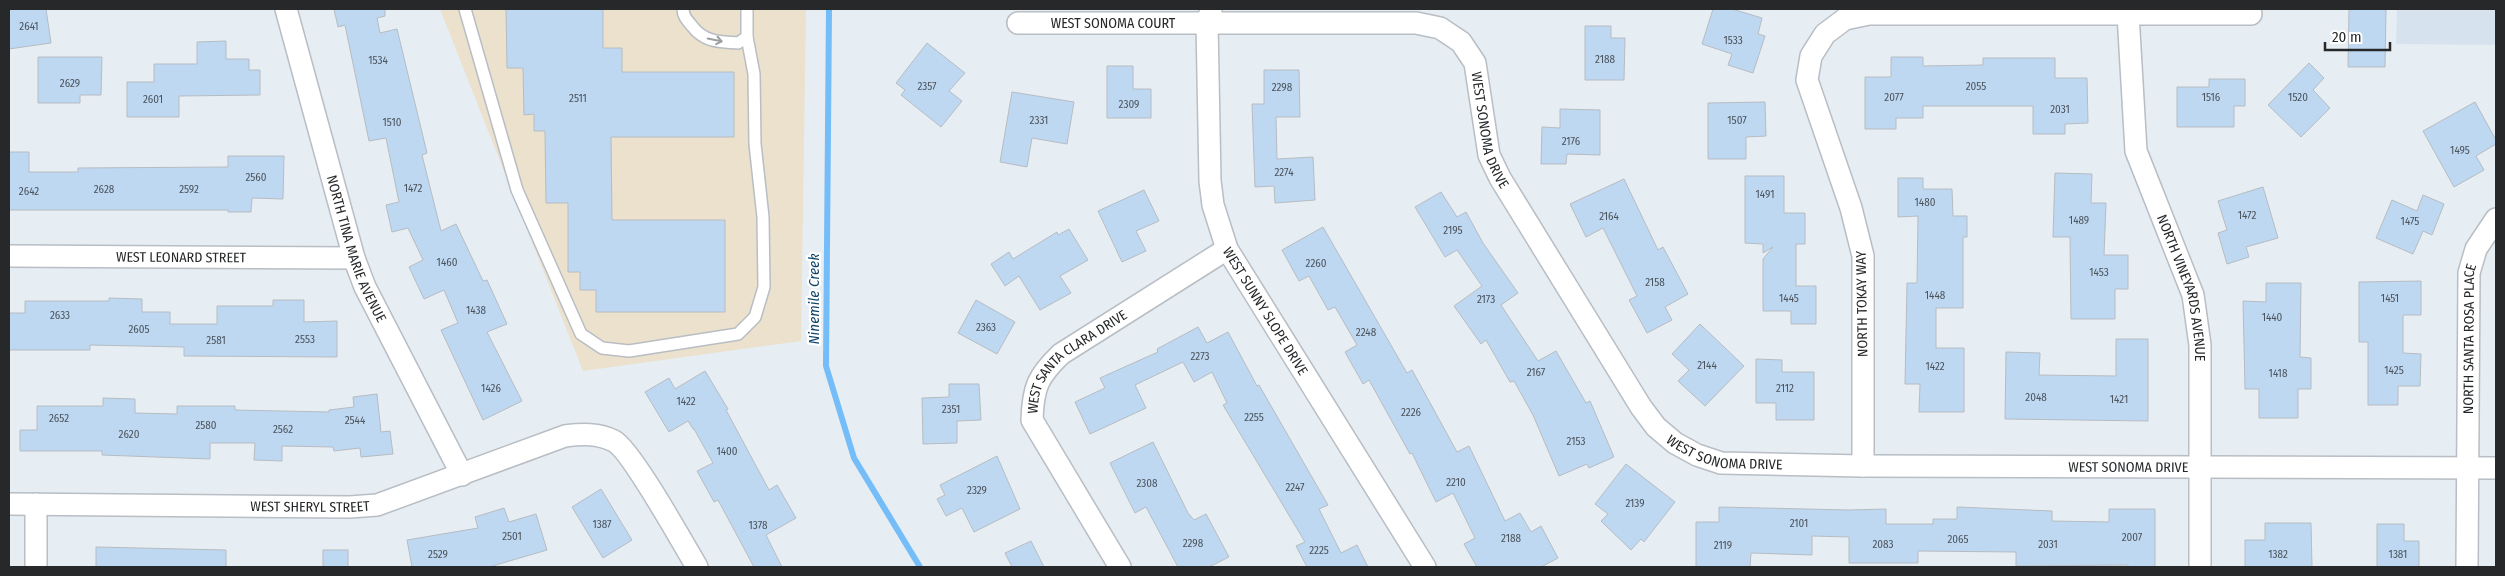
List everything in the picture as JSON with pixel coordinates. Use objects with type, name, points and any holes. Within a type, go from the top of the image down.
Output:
[{"type":"street","name":"NORTH TINA MARIE AVENUE","points":[[286,9],[354,258],[365,287],[462,475]]},
{"type":"street","points":[[2128,10],[2251,14]]},
{"type":"street","name":"NORTH TOKAY WAY","points":[[1863,466],[1863,256],[1851,208],[1807,80],[1811,56],[1825,34],[1845,20],[1869,14],[2128,10]]},
{"type":"street","name":"NORTH VINEYARDS AVENUE","points":[[2128,10],[2136,151],[2185,271],[2198,320],[2200,345],[2200,567]]},
{"type":"street","name":"WEST SONOMA DRIVE","points":[[1207,13],[1416,23],[1440,28],[1461,42],[1475,63],[1489,155],[1500,178],[1640,407],[1656,426],[1675,443],[1697,456],[1721,463],[1863,466],[2496,468]]},
{"type":"street","name":"WEST SONOMA COURT","points":[[1018,23],[1207,13]]},
{"type":"street","name":"WEST SUNNY SLOPE DRIVE","points":[[1207,13],[1210,180],[1213,205],[1227,249],[1425,567]]},
{"type":"street","name":"NORTH SANTA ROSA PLACE","points":[[2467,567],[2469,273],[2476,249],[2496,219]]},
{"type":"street","name":"WEST SANTA CLARA DRIVE","points":[[1120,567],[1032,420],[1032,394],[1043,371],[1061,354],[1227,249]]},
{"type":"street","name":"WEST LEONARD STREET","points":[[9,256],[354,258]]},
{"type":"street","name":"WEST SHERYL STREET","points":[[9,504],[350,507],[377,505],[565,436],[583,434],[600,436],[616,442],[632,462],[697,567]]},
{"type":"street","points":[[36,504],[36,567]]},
{"type":"lane","points":[[464,9],[517,190],[581,334],[602,348],[629,351],[738,334],[755,318],[764,287],[763,217],[755,144],[754,74],[747,37],[747,9]]},
{"type":"lane","points":[[683,9],[683,16],[699,35],[713,42],[738,43],[747,37]]},
{"type":"shaded area","points":[[440,9],[806,9],[801,341],[583,371]]},
{"type":"shaded area","points":[[2397,9],[2496,9],[2496,45],[2396,44]]},
{"type":"building","points":[[9,9],[46,9],[51,43],[9,49]]},
{"type":"building","points":[[334,9],[385,9],[385,16],[377,18],[380,33],[397,29],[427,153],[422,155],[441,231],[456,224],[483,281],[487,280],[507,324],[487,332],[522,401],[483,420],[441,330],[458,323],[444,290],[424,299],[409,267],[423,260],[408,228],[392,232],[386,205],[399,202],[386,138],[369,141],[345,25],[338,27]]},
{"type":"building","points":[[506,9],[603,9],[603,48],[622,48],[622,72],[734,72],[734,137],[611,137],[612,220],[725,220],[725,312],[596,312],[596,290],[580,290],[580,272],[568,272],[568,203],[546,203],[545,131],[534,131],[534,114],[524,115],[523,68],[507,68]]},
{"type":"building","points":[[1713,9],[1732,9],[1762,18],[1758,34],[1765,36],[1753,73],[1728,65],[1732,54],[1702,44]]},
{"type":"building","points":[[2349,9],[2386,9],[2385,67],[2348,67]]},
{"type":"building","points":[[1585,26],[1611,26],[1611,38],[1625,38],[1624,80],[1585,80]]},
{"type":"building","points":[[226,41],[226,59],[249,59],[249,70],[260,70],[260,95],[179,96],[179,117],[127,117],[127,82],[154,82],[154,64],[197,64],[197,42]]},
{"type":"building","points":[[927,43],[965,73],[949,91],[962,101],[941,127],[901,95],[905,90],[896,83]]},
{"type":"building","points":[[38,57],[102,57],[101,95],[80,95],[80,103],[38,103]]},
{"type":"building","points":[[1891,57],[1923,57],[1923,66],[1983,65],[1983,58],[2055,58],[2055,78],[2087,78],[2088,123],[2065,124],[2065,134],[2033,134],[2033,106],[1923,106],[1923,118],[1896,118],[1896,129],[1865,129],[1865,77],[1891,77]]},
{"type":"building","points":[[2309,63],[2324,78],[2313,90],[2330,108],[2301,137],[2268,105]]},
{"type":"building","points":[[1107,66],[1133,66],[1133,89],[1151,89],[1151,118],[1107,118]]},
{"type":"building","points":[[1264,70],[1299,70],[1300,117],[1276,117],[1277,159],[1313,157],[1315,200],[1275,203],[1274,186],[1255,187],[1252,104],[1264,104]]},
{"type":"building","points":[[2209,79],[2245,79],[2245,106],[2234,106],[2234,127],[2177,127],[2177,87],[2209,87]]},
{"type":"building","points":[[1012,92],[1074,102],[1067,144],[1032,138],[1027,167],[1000,162]]},
{"type":"building","points":[[1765,102],[1766,136],[1746,137],[1746,159],[1708,159],[1708,103]]},
{"type":"building","points":[[2475,102],[2496,140],[2496,144],[2476,156],[2484,170],[2454,187],[2423,131]]},
{"type":"building","points":[[1560,109],[1600,110],[1600,155],[1567,154],[1566,164],[1541,164],[1542,127],[1560,128]]},
{"type":"building","points":[[9,152],[29,152],[29,172],[78,172],[78,168],[228,167],[228,156],[284,156],[283,199],[252,198],[251,212],[228,212],[228,210],[9,210]]},
{"type":"building","points":[[2055,173],[2092,174],[2091,203],[2106,203],[2104,255],[2128,255],[2128,289],[2115,289],[2115,319],[2071,319],[2070,237],[2053,237]]},
{"type":"building","points":[[1745,176],[1784,176],[1784,213],[1805,213],[1805,244],[1796,244],[1796,286],[1816,286],[1816,324],[1791,324],[1791,311],[1763,311],[1763,259],[1773,247],[1763,253],[1763,244],[1745,243]]},
{"type":"building","points":[[1898,178],[1923,178],[1923,189],[1952,189],[1953,216],[1967,216],[1967,237],[1963,237],[1963,308],[1936,308],[1936,348],[1964,348],[1964,412],[1919,412],[1920,384],[1905,384],[1907,283],[1917,283],[1918,216],[1898,217]]},
{"type":"building","points":[[1624,179],[1658,250],[1663,247],[1688,294],[1665,307],[1672,320],[1647,333],[1629,300],[1637,296],[1603,228],[1586,237],[1570,204]]},
{"type":"building","points":[[2263,187],[2278,238],[2246,247],[2249,257],[2227,264],[2218,233],[2227,230],[2218,201]]},
{"type":"building","points":[[1144,190],[1159,221],[1136,231],[1146,251],[1122,262],[1098,211]]},
{"type":"building","points":[[1441,192],[1457,217],[1466,212],[1483,243],[1518,293],[1501,305],[1538,361],[1556,351],[1586,403],[1590,401],[1614,457],[1589,468],[1587,464],[1559,476],[1533,415],[1514,381],[1510,382],[1486,340],[1481,344],[1454,306],[1482,286],[1457,250],[1445,257],[1415,207]]},
{"type":"building","points":[[2423,195],[2444,204],[2432,235],[2423,231],[2413,254],[2376,238],[2392,200],[2417,211]]},
{"type":"building","points":[[1323,227],[1407,373],[1412,370],[1457,452],[1469,446],[1505,521],[1520,513],[1531,532],[1541,526],[1558,558],[1541,567],[1477,567],[1464,544],[1475,538],[1453,493],[1436,502],[1412,453],[1410,454],[1369,380],[1363,384],[1345,352],[1357,345],[1335,307],[1328,310],[1309,276],[1299,281],[1282,250]]},
{"type":"building","points":[[1069,229],[1088,260],[1060,276],[1071,293],[1040,310],[1019,276],[1005,286],[991,264],[1009,252],[1013,259],[1057,232],[1058,235]]},
{"type":"building","points":[[2421,281],[2421,315],[2403,315],[2403,353],[2421,354],[2420,386],[2398,386],[2398,405],[2368,405],[2368,342],[2359,342],[2359,282]]},
{"type":"building","points":[[2266,283],[2301,283],[2300,357],[2311,358],[2311,389],[2298,389],[2298,418],[2259,418],[2259,389],[2245,389],[2243,301],[2266,302]]},
{"type":"building","points":[[109,298],[142,299],[142,312],[170,312],[170,324],[217,324],[217,306],[273,306],[273,300],[304,300],[304,322],[337,321],[337,357],[184,356],[184,347],[90,345],[90,350],[9,350],[9,313],[25,313],[25,301],[109,301]]},
{"type":"building","points":[[976,300],[1015,322],[997,354],[958,333]]},
{"type":"building","points":[[1700,324],[1744,366],[1705,406],[1678,381],[1689,370],[1672,354]]},
{"type":"building","points":[[1198,327],[1207,343],[1228,332],[1257,386],[1259,385],[1328,505],[1319,509],[1341,553],[1357,545],[1368,567],[1307,567],[1296,546],[1305,542],[1223,405],[1227,403],[1212,372],[1194,382],[1183,362],[1135,385],[1146,408],[1090,434],[1075,402],[1105,388],[1100,378],[1158,352],[1157,349]]},
{"type":"building","points":[[2116,339],[2148,339],[2148,421],[2005,419],[2006,352],[2040,353],[2039,375],[2116,376]]},
{"type":"building","points":[[1756,359],[1782,360],[1782,372],[1814,372],[1814,420],[1776,420],[1776,403],[1756,403]]},
{"type":"building","points":[[705,371],[728,409],[726,410],[769,490],[777,485],[796,518],[766,535],[782,567],[754,567],[718,500],[714,502],[697,471],[713,463],[694,429],[688,421],[669,432],[645,392],[669,378],[675,389]]},
{"type":"building","points":[[949,384],[979,384],[981,420],[957,421],[957,443],[923,444],[922,398],[949,397]]},
{"type":"building","points":[[377,394],[381,432],[390,431],[393,454],[361,457],[360,448],[334,451],[333,447],[282,446],[282,461],[254,460],[255,443],[210,443],[210,459],[102,455],[102,451],[20,451],[20,430],[37,430],[37,406],[103,406],[103,398],[135,399],[135,413],[177,414],[177,406],[235,406],[235,410],[329,412],[329,410],[354,407],[353,397]]},
{"type":"building","points":[[1153,442],[1188,513],[1194,520],[1206,514],[1229,557],[1209,567],[1178,567],[1146,507],[1135,513],[1110,463]]},
{"type":"building","points":[[997,456],[1020,509],[974,532],[962,508],[946,516],[937,499],[945,495],[940,485]]},
{"type":"building","points":[[1626,464],[1675,502],[1644,542],[1641,539],[1631,550],[1601,521],[1608,514],[1595,504]]},
{"type":"building","points":[[601,489],[632,540],[603,558],[572,507]]},
{"type":"building","points":[[1719,507],[1886,509],[1886,524],[1933,524],[1933,519],[1957,519],[1957,507],[2052,511],[2052,521],[2109,522],[2109,509],[2155,509],[2155,567],[2128,567],[2128,565],[2016,566],[2016,552],[1918,551],[1918,563],[1849,563],[1849,537],[1812,536],[1812,555],[1751,553],[1750,567],[1696,567],[1696,522],[1719,522]]},
{"type":"building","points":[[504,508],[509,522],[536,514],[547,550],[489,567],[412,567],[407,540],[478,528],[475,517]]},
{"type":"building","points":[[2265,523],[2311,523],[2312,567],[2245,567],[2245,540],[2265,540]]},
{"type":"building","points":[[2377,524],[2404,524],[2404,541],[2419,541],[2419,567],[2377,567]]},
{"type":"building","points":[[1031,541],[1044,567],[1012,567],[1005,553]]},
{"type":"building","points":[[96,547],[226,550],[226,567],[96,567]]},
{"type":"building","points":[[323,550],[348,550],[348,567],[323,567]]},
{"type":"waterway","name":"Ninemile Creek","points":[[829,9],[826,366],[854,458],[920,567]]}]
